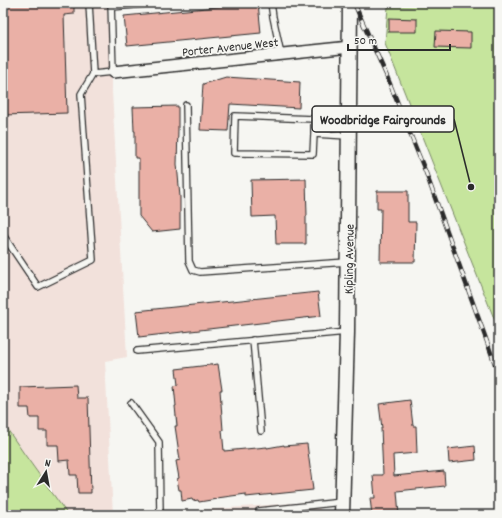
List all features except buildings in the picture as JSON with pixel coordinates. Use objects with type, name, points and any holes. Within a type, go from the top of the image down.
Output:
[{"type":"street","name":"Kipling Avenue","points":[[342,508],[347,332],[350,3]]},
{"type":"street","name":"Porter Avenue West","points":[[113,72],[350,47]]},
{"type":"lane","points":[[3,235],[38,287],[93,260],[81,94],[93,74],[89,3]]},
{"type":"lane","points":[[93,74],[113,72],[112,5],[157,3]]},
{"type":"lane","points":[[272,3],[273,16],[281,54]]},
{"type":"lane","points":[[186,105],[189,261],[193,270],[200,272],[348,262]]},
{"type":"lane","points":[[235,116],[314,119],[314,134],[313,154],[234,153],[235,116]]},
{"type":"lane","points":[[314,134],[349,136]]},
{"type":"lane","points":[[137,352],[347,332]]},
{"type":"lane","points":[[253,340],[261,431]]},
{"type":"lane","points":[[131,403],[159,442],[160,515]]},
{"type":"lane","points":[[259,511],[342,508]]},
{"type":"shaded area","points":[[3,3],[107,3],[127,357],[105,361],[113,515],[68,515],[3,423]]},
{"type":"shaded area","points":[[320,501],[320,515],[136,515]]},
{"type":"green space","points":[[429,3],[499,3],[499,331],[385,43],[388,7]]},
{"type":"green space","points":[[3,423],[25,455],[68,515],[3,515]]},
{"type":"railway","points":[[354,3],[388,79],[426,173],[499,375]]},
{"type":"place","name":"Woodbridge Fairgrounds","points":[[471,187]]}]
